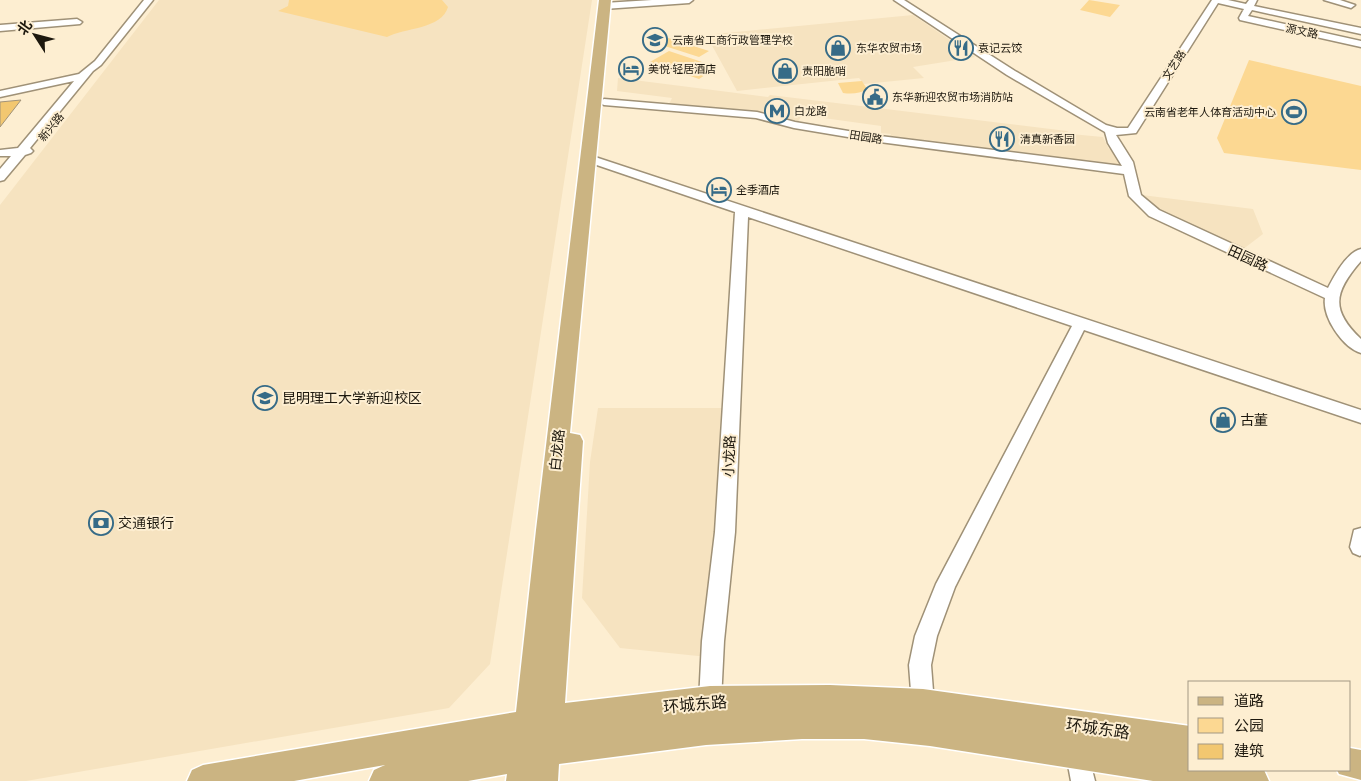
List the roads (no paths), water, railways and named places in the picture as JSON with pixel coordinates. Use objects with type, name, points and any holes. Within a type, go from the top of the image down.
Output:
[{"type":"main road","name":"白龙路","points":[[542,781],[531,762],[540,722],[573,281],[604,102],[608,3]]},
{"type":"main road","name":"白龙路","points":[[593,160],[608,3]]},
{"type":"main road","name":"环城东路","points":[[203,781],[458,738],[540,722],[710,701],[830,700],[923,704],[1188,741]]},
{"type":"main road","name":"环城东路","points":[[386,781],[531,762],[706,730],[802,724],[864,724],[930,731],[1081,768],[1253,781]]},
{"type":"street","name":"新兴路","points":[[0,191],[26,151],[83,77],[98,63],[149,0]]},
{"type":"street","points":[[608,3],[689,0]]},
{"type":"street","points":[[898,0],[1011,73],[1110,131]]},
{"type":"street","points":[[1216,0],[1251,4],[1361,31]]},
{"type":"street","name":"文艺路","points":[[1110,131],[1132,131],[1216,0]]},
{"type":"street","points":[[1328,0],[1352,5]]},
{"type":"street","name":"源文路","points":[[1251,4],[1243,18],[1361,44]]},
{"type":"street","points":[[0,28],[77,22]]},
{"type":"street","name":"新兴路","points":[[0,177],[26,151],[99,68],[98,63]]},
{"type":"street","points":[[0,94],[83,77]]},
{"type":"street","name":"田园路","points":[[604,102],[757,115],[794,125],[872,138],[1130,171]]},
{"type":"street","name":"田园路","points":[[1110,131],[1112,140],[1127,162],[1135,196],[1154,214],[1332,296]]},
{"type":"street","points":[[0,153],[26,151]]},
{"type":"street","points":[[593,160],[1361,417]]},
{"type":"street","name":"小龙路","points":[[710,701],[713,641],[725,523],[742,210]]},
{"type":"street","points":[[1361,253],[1341,275],[1330,306],[1335,320],[1361,348]]},
{"type":"street","points":[[923,704],[920,665],[926,636],[946,584],[1080,324]]},
{"type":"place","name":"云南省工商行政管理学校","points":[[655,40]]},
{"type":"place","name":"东华农贸市场","points":[[838,48]]},
{"type":"place","name":"袁记云饺","points":[[961,48]]},
{"type":"place","name":"美悦·轻居酒店","points":[[631,69]]},
{"type":"place","name":"责阳脆哨","points":[[785,71]]},
{"type":"place","name":"东华新迎农贸市场消防站","points":[[875,97]]},
{"type":"place","name":"白龙路","points":[[777,111]]},
{"type":"place","name":"云南省老年人体育活动中心","points":[[1294,112]]},
{"type":"place","name":"清真新香园","points":[[1002,139]]},
{"type":"place","name":"全季酒店","points":[[719,190]]},
{"type":"place","name":"昆明理工大学新迎校区","points":[[265,398]]},
{"type":"place","name":"古董","points":[[1223,420]]},
{"type":"place","name":"交通银行","points":[[101,523]]}]
